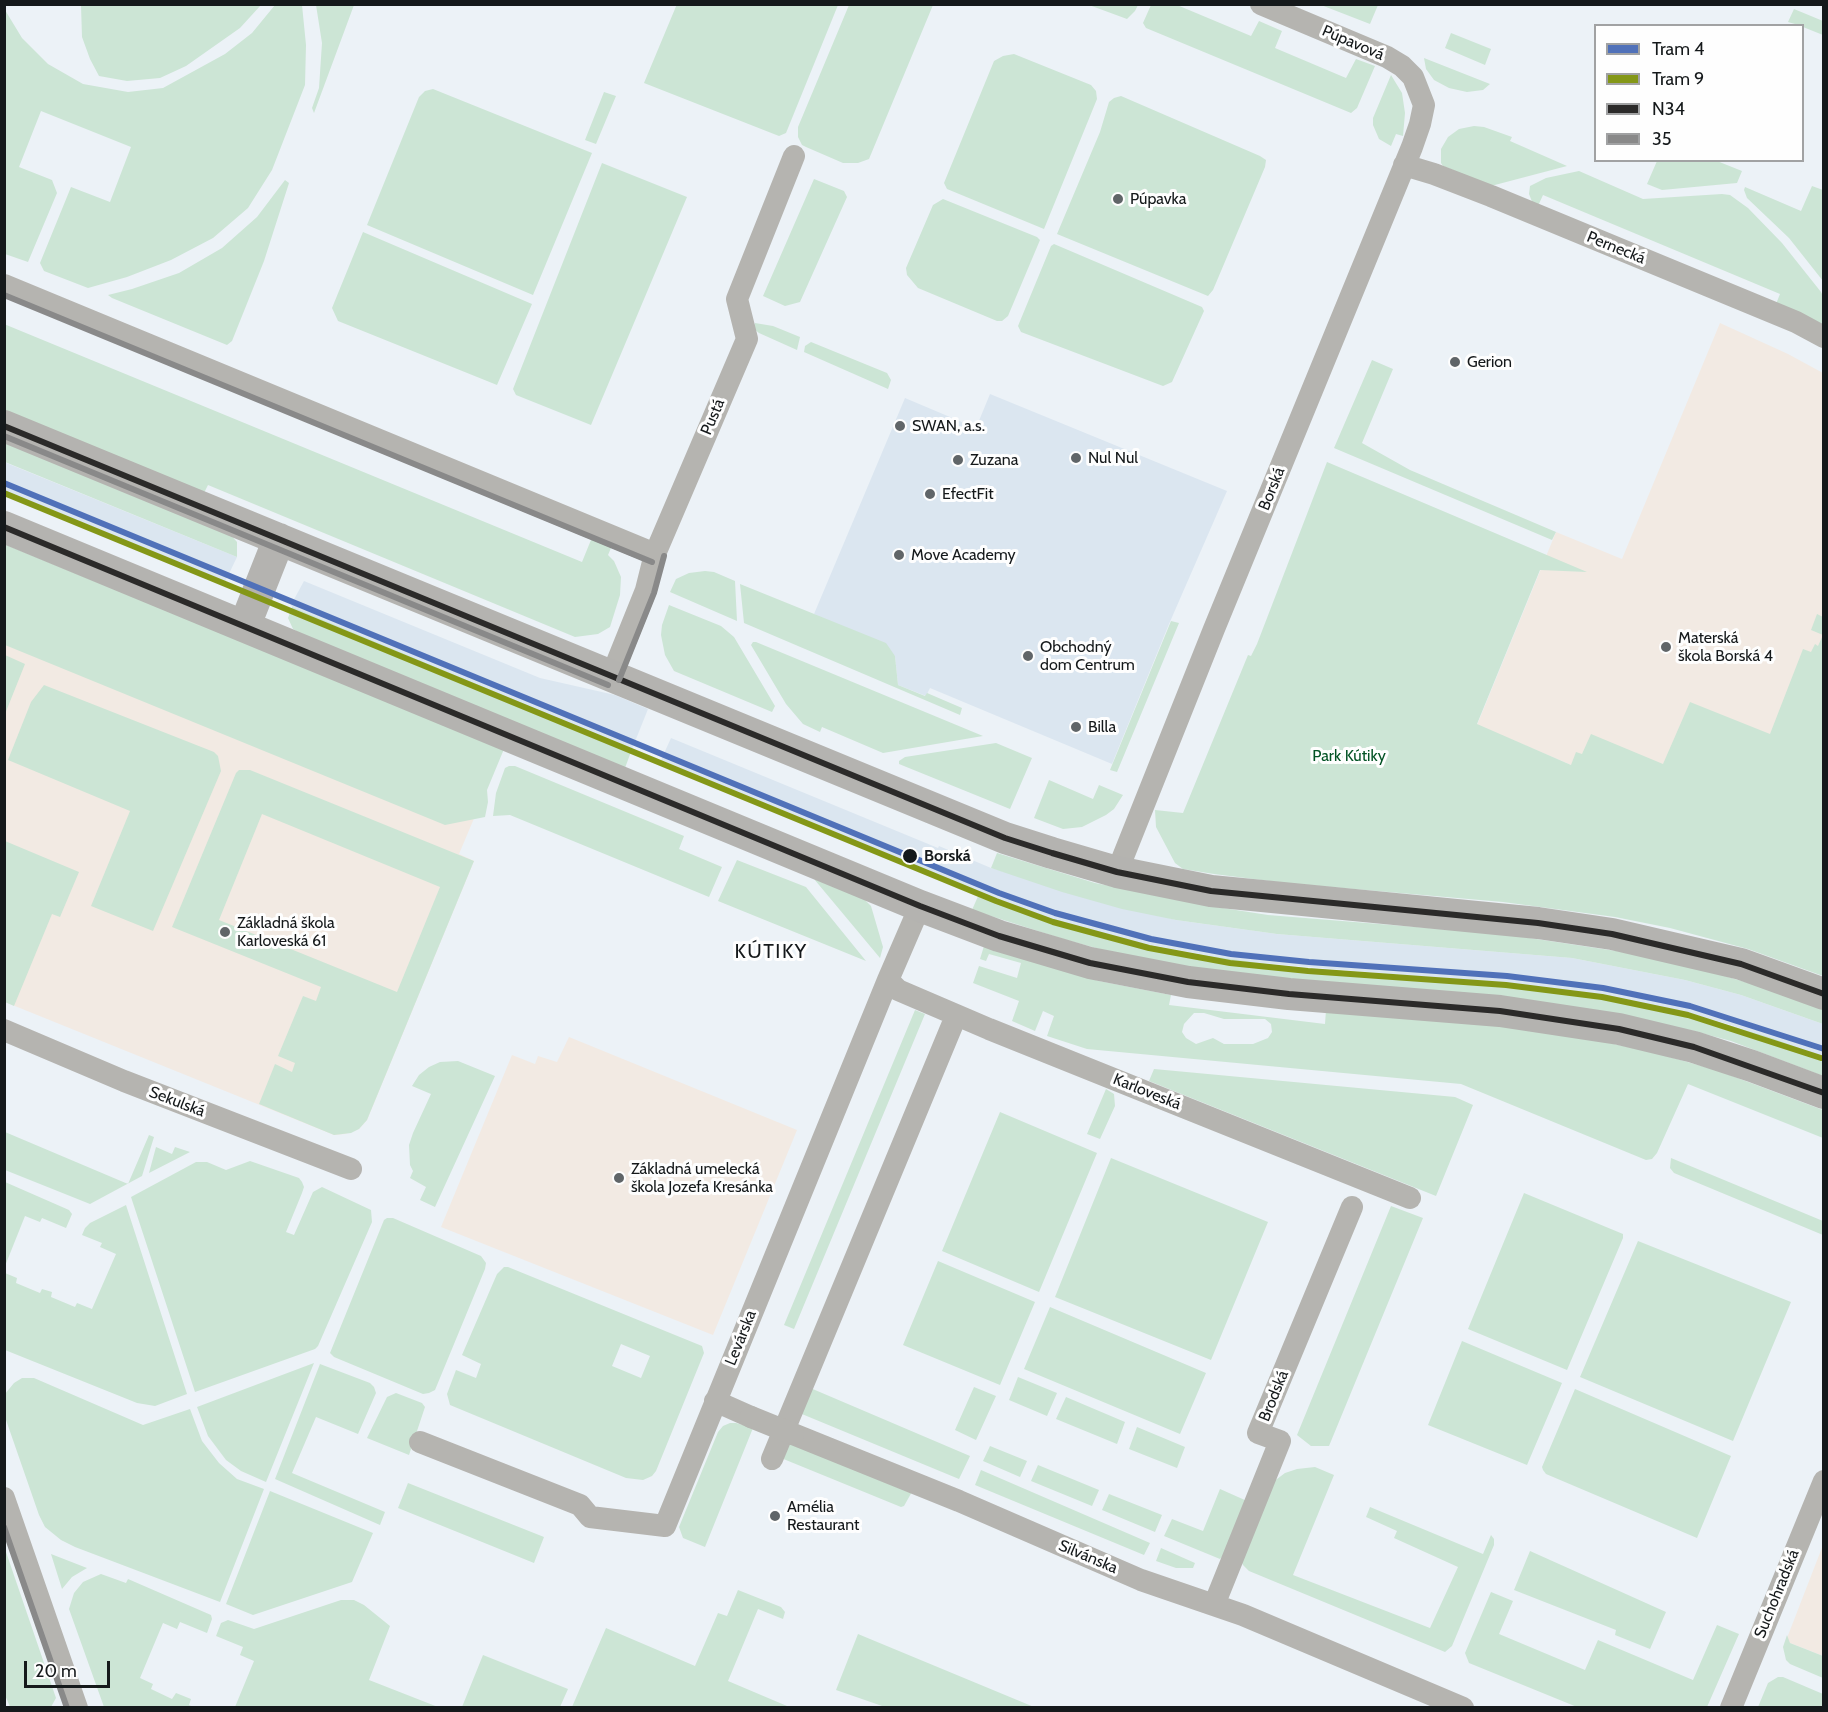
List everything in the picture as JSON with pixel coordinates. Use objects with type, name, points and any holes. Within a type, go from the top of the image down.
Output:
[{"type":"main road","points":[[4,426],[1005,838],[1117,872],[1211,891],[1538,923],[1612,934],[1741,964],[1824,993]]},
{"type":"main road","points":[[4,527],[920,906],[999,936],[1090,963],[1188,982],[1289,994],[1500,1011],[1619,1029],[1694,1047],[1824,1093]]},
{"type":"main road","points":[[244,626],[279,539]]},
{"type":"street","name":"Púpavová","points":[[1261,4],[1388,57],[1413,77],[1424,105]]},
{"type":"street","name":"Borská","points":[[1117,872],[1404,165],[1420,124],[1424,105]]},
{"type":"street","name":"Pustá","points":[[611,677],[646,590],[655,554],[747,339],[737,299],[794,156]]},
{"type":"street","name":"Pernecká","points":[[1404,165],[1434,174],[1512,205],[1796,322],[1824,337]]},
{"type":"street","points":[[4,285],[655,554]]},
{"type":"street","name":"Levárska","points":[[420,1442],[580,1504],[590,1517],[665,1526],[714,1401],[920,906]]},
{"type":"street","name":"Karloveská","points":[[888,980],[898,990],[956,1016],[1410,1198]]},
{"type":"street","points":[[772,1459],[956,1016]]},
{"type":"street","name":"Sekulská","points":[[4,1030],[124,1081],[351,1169]]},
{"type":"street","name":"Brodská","points":[[1214,1605],[1280,1441],[1258,1433],[1352,1207]]},
{"type":"street","name":"Silvánska","points":[[714,1401],[959,1501],[1140,1580],[1254,1620],[1463,1707]]},
{"type":"street","name":"Suchohradská","points":[[1731,1707],[1824,1481]]},
{"type":"street","points":[[4,1498],[76,1707]]},
{"type":"shaded area","name":"Materská škola Borská 4","points":[[1720,323],[1788,354],[1823,373],[1823,781],[1717,827],[1477,725],[1556,532],[1622,559]]},
{"type":"shaded area","points":[[990,394],[1227,491],[1169,624],[1112,764],[930,688],[926,696],[898,685],[895,656],[814,614],[905,398],[976,428]]},
{"type":"shaded area","points":[[4,462],[237,557],[226,580],[222,585],[219,584],[5,496]]},
{"type":"shaded area","points":[[304,581],[540,678],[615,695],[648,709],[632,749],[294,610],[291,605]]},
{"type":"shaded area","name":"Základná škola Karloveská 61","points":[[5,597],[486,790],[459,854],[474,861],[367,1120],[359,1129],[334,1135],[5,1002]]},
{"type":"shaded area","points":[[671,738],[991,868],[1176,920],[1277,934],[1572,958],[1685,980],[1741,995],[1823,1024],[1823,1057],[1731,1025],[1625,999],[1534,986],[1236,961],[1120,939],[979,894],[929,873],[930,871],[661,760]]},
{"type":"shaded area","name":"Základná umelecká škola Jozefa Kresánka","points":[[569,1037],[797,1130],[713,1335],[441,1227],[512,1055],[535,1064],[538,1056],[557,1062]]},
{"type":"shaded area","points":[[1823,1545],[1823,1656],[1790,1643],[1787,1638]]},
{"type":"green space","points":[[81,4],[261,5],[240,28],[186,66],[160,78],[127,81],[99,76],[82,37]]},
{"type":"green space","points":[[677,4],[838,5],[786,133],[779,136],[644,83]]},
{"type":"green space","points":[[275,5],[302,5],[306,45],[305,85],[272,170],[248,208],[213,238],[171,260],[127,277],[88,288],[44,271],[40,263],[71,187],[110,202],[131,147],[41,111],[19,167],[52,180],[57,193],[28,262],[5,254],[5,10],[22,38],[48,64],[83,84],[128,92],[163,88],[225,54],[252,33]]},
{"type":"green space","points":[[316,5],[354,5],[314,113],[312,108],[319,88],[322,43]]},
{"type":"green space","points":[[849,5],[933,5],[869,159],[858,163],[843,163],[806,147],[802,145],[798,137],[798,127]]},
{"type":"green space","points":[[1089,5],[1138,5],[1127,19]]},
{"type":"green space","points":[[1151,5],[1177,5],[1251,36],[1259,21],[1282,31],[1275,48],[1346,78],[1356,59],[1375,66],[1357,108],[1351,113],[1146,28],[1143,23]]},
{"type":"green space","points":[[1321,5],[1378,5],[1370,24]]},
{"type":"green space","points":[[1794,9],[1823,21],[1823,35],[1804,27],[1804,24],[1788,22]]},
{"type":"green space","points":[[1451,33],[1491,49],[1485,65],[1445,48]]},
{"type":"green space","points":[[1014,54],[1091,85],[1096,91],[1097,99],[1044,229],[947,189],[944,183],[994,61]]},
{"type":"green space","points":[[1424,58],[1490,84],[1483,90],[1467,92],[1449,88],[1434,80],[1426,69]]},
{"type":"green space","points":[[1391,75],[1402,93],[1405,113],[1403,136],[1396,134],[1391,146],[1379,139],[1373,125],[1373,118]]},
{"type":"green space","points":[[433,89],[592,153],[533,295],[367,225],[419,97],[425,91]]},
{"type":"green space","points":[[604,92],[616,96],[596,144],[585,140]]},
{"type":"green space","points":[[1121,96],[1266,160],[1213,290],[1208,296],[1057,234],[1100,132],[1109,102]]},
{"type":"green space","points":[[1484,127],[1512,137],[1510,141],[1567,166],[1491,186],[1443,166],[1441,149],[1448,137],[1459,129]]},
{"type":"green space","points":[[1657,162],[1720,162],[1742,171],[1737,183],[1662,190],[1647,184]]},
{"type":"green space","points":[[602,163],[687,197],[591,425],[516,395],[513,389]]},
{"type":"green space","points":[[1579,171],[1643,199],[1730,195],[1748,208],[1782,243],[1821,292],[1823,326],[1776,304],[1780,294],[1543,195],[1538,206],[1533,204],[1529,194],[1530,186],[1546,178]]},
{"type":"green space","points":[[814,179],[844,191],[847,197],[800,302],[785,306],[763,296]]},
{"type":"green space","points":[[285,180],[289,183],[264,261],[232,341],[227,345],[108,295],[179,273],[222,248],[257,217]]},
{"type":"green space","points":[[1812,186],[1823,190],[1823,281],[1789,238],[1747,198],[1744,190],[1745,187],[1801,211]]},
{"type":"green space","points":[[943,199],[1040,240],[1008,316],[1002,321],[997,321],[918,288],[907,275],[906,268],[933,205]]},
{"type":"green space","points":[[363,232],[532,304],[497,385],[338,321],[332,308]]},
{"type":"green space","points":[[1054,244],[1202,307],[1204,311],[1172,382],[1163,386],[1021,332],[1018,326],[1051,246]]},
{"type":"green space","points":[[755,323],[773,326],[800,337],[797,350],[759,333],[753,328]]},
{"type":"green space","points":[[4,324],[582,562],[593,535],[611,548],[608,555],[614,561],[621,577],[620,595],[610,627],[598,634],[575,637],[208,485],[204,493],[5,411]]},
{"type":"green space","points":[[811,342],[887,373],[891,380],[888,389],[804,352],[805,346]]},
{"type":"green space","points":[[1372,360],[1393,369],[1362,443],[1410,470],[1556,532],[1552,540],[1334,448]]},
{"type":"green space","points":[[4,442],[229,533],[237,542],[237,557],[5,462]]},
{"type":"green space","name":"Park Kútiky","points":[[1327,462],[1587,572],[1540,570],[1477,724],[1571,765],[1576,752],[1582,754],[1591,734],[1663,764],[1690,702],[1770,734],[1803,649],[1811,652],[1815,644],[1818,646],[1823,635],[1823,976],[1748,949],[1670,928],[1615,917],[1503,902],[1285,883],[1183,869],[1175,863],[1156,827],[1155,810],[1183,813],[1248,655],[1251,656],[1257,644]]},
{"type":"green space","points":[[4,544],[504,749],[487,790],[488,802],[485,817],[445,825],[5,645]]},
{"type":"green space","points":[[714,572],[735,581],[737,621],[670,592],[676,579],[689,573]]},
{"type":"green space","points":[[740,584],[886,643],[895,656],[898,685],[925,696],[927,693],[962,708],[960,715],[744,623]]},
{"type":"green space","points":[[669,605],[721,626],[734,637],[775,706],[772,712],[674,671],[665,655],[661,635]]},
{"type":"green space","points":[[292,607],[632,749],[625,768],[301,634],[293,629],[288,618]]},
{"type":"green space","points":[[1817,614],[1823,617],[1823,635],[1811,630]]},
{"type":"green space","points":[[1171,621],[1179,623],[1117,772],[1110,770]]},
{"type":"green space","points":[[753,642],[983,736],[883,753],[822,727],[820,732],[803,724],[786,704],[751,645]]},
{"type":"green space","points":[[5,655],[25,664],[5,714]]},
{"type":"green space","points":[[44,685],[214,752],[218,756],[221,771],[153,931],[91,906],[130,811],[8,760],[31,702]]},
{"type":"green space","points":[[996,743],[1032,758],[1010,809],[899,764],[899,761],[905,757]]},
{"type":"green space","points":[[515,766],[684,836],[679,849],[722,867],[709,897],[510,815],[493,816],[496,793],[505,768]]},
{"type":"green space","points":[[239,770],[250,770],[474,861],[367,1120],[359,1129],[351,1133],[334,1135],[259,1104],[275,1064],[292,1072],[295,1063],[278,1056],[303,996],[316,1001],[321,987],[172,927]],"holes":[[[262,814],[440,887],[397,992],[219,920]]]},
{"type":"green space","points":[[1049,780],[1093,799],[1099,785],[1123,795],[1114,809],[1106,815],[1082,827],[1063,829],[1034,818]]},
{"type":"green space","points":[[5,841],[79,872],[60,917],[52,914],[14,1006],[5,1002]]},
{"type":"green space","points":[[997,853],[1095,883],[1210,906],[1268,915],[1503,934],[1643,955],[1752,984],[1823,1009],[1823,1024],[1741,995],[1685,980],[1572,958],[1277,934],[1176,920],[1122,909],[991,868]]},
{"type":"green space","points":[[737,860],[806,887],[866,961],[718,901]]},
{"type":"green space","points":[[814,879],[863,898],[871,906],[883,947],[880,958]]},
{"type":"green space","points":[[979,894],[1120,939],[1182,952],[1281,966],[1534,986],[1625,999],[1688,1013],[1772,1038],[1823,1057],[1823,1076],[1731,1041],[1690,1030],[1229,973],[1129,957],[972,910]]},
{"type":"green space","points":[[984,946],[1099,981],[1171,995],[1169,1005],[1325,1024],[1326,1010],[1553,1031],[1656,1053],[1719,1071],[1823,1110],[1823,1138],[1688,1084],[1657,1153],[1652,1159],[1646,1160],[1461,1084],[1087,1049],[1047,1036],[1054,1016],[1043,1011],[1035,1031],[1012,1021],[1019,1001],[973,983],[979,966],[1017,978],[1021,963],[989,954],[986,961],[980,959]],"holes":[[[1194,1013],[1204,1013],[1224,1019],[1265,1019],[1271,1024],[1272,1032],[1268,1038],[1253,1044],[1224,1044],[1213,1038],[1196,1044],[1186,1038],[1182,1032],[1184,1024]]]},
{"type":"green space","points":[[915,1010],[925,1014],[794,1329],[784,1325]]},
{"type":"green space","points":[[458,1061],[495,1076],[435,1207],[420,1200],[426,1187],[410,1178],[413,1171],[410,1165],[409,1145],[431,1094],[412,1086],[419,1075],[429,1067],[440,1062]]},
{"type":"green space","points":[[1154,1069],[1455,1097],[1473,1105],[1436,1196],[1149,1081]]},
{"type":"green space","points":[[1106,1089],[1114,1094],[1115,1106],[1100,1139],[1087,1134]]},
{"type":"green space","points":[[1000,1112],[1097,1153],[1039,1292],[942,1251]]},
{"type":"green space","points":[[5,1132],[128,1184],[90,1204],[5,1170]]},
{"type":"green space","points":[[149,1135],[154,1137],[142,1176],[128,1183]]},
{"type":"green space","points":[[156,1147],[172,1154],[175,1147],[190,1152],[149,1173]]},
{"type":"green space","points":[[1111,1158],[1268,1222],[1211,1360],[1055,1297]]},
{"type":"green space","points":[[1671,1158],[1823,1221],[1823,1235],[1674,1173],[1670,1168]]},
{"type":"green space","points":[[250,1161],[299,1178],[302,1182],[304,1187],[286,1232],[294,1235],[313,1192],[322,1187],[371,1210],[372,1222],[315,1349],[195,1392],[131,1197],[196,1162],[207,1162],[226,1170]]},
{"type":"green space","points":[[5,1182],[69,1210],[72,1214],[66,1228],[42,1218],[40,1222],[25,1216],[5,1266]]},
{"type":"green space","points":[[1524,1193],[1623,1234],[1567,1370],[1468,1329]]},
{"type":"green space","points":[[126,1205],[187,1394],[155,1406],[137,1403],[5,1350],[5,1273],[17,1278],[16,1283],[40,1293],[42,1289],[52,1292],[51,1297],[75,1307],[77,1303],[92,1309],[116,1254],[100,1247],[102,1243],[82,1235],[90,1223]]},
{"type":"green space","points":[[1391,1206],[1423,1218],[1329,1446],[1311,1446],[1297,1435]]},
{"type":"green space","points":[[393,1218],[481,1256],[486,1263],[435,1390],[429,1393],[423,1394],[334,1357],[330,1353],[384,1220]]},
{"type":"green space","points":[[1638,1241],[1791,1302],[1733,1441],[1580,1377]]},
{"type":"green space","points":[[938,1261],[1035,1302],[1000,1385],[903,1345]]},
{"type":"green space","points":[[504,1267],[508,1267],[702,1346],[704,1353],[652,1476],[643,1480],[626,1478],[450,1405],[447,1394],[456,1370],[476,1378],[481,1364],[462,1355],[497,1274]],"holes":[[[621,1344],[650,1356],[641,1378],[612,1366]]]},
{"type":"green space","points":[[1050,1307],[1206,1373],[1180,1434],[1024,1369]]},
{"type":"green space","points":[[1462,1341],[1562,1383],[1527,1465],[1428,1425]]},
{"type":"green space","points":[[314,1363],[266,1482],[241,1471],[226,1460],[208,1436],[197,1407]]},
{"type":"green space","points":[[320,1364],[370,1383],[376,1393],[358,1434],[316,1417],[292,1473],[385,1512],[380,1525],[275,1479]]},
{"type":"green space","points":[[1018,1377],[1057,1393],[1047,1416],[1009,1400]]},
{"type":"green space","points":[[22,1378],[34,1378],[143,1425],[190,1409],[202,1441],[219,1463],[237,1479],[264,1489],[220,1602],[75,1547],[61,1540],[45,1527],[5,1417],[5,1394],[14,1383]]},
{"type":"green space","points":[[808,1387],[970,1456],[959,1479],[797,1412]]},
{"type":"green space","points":[[974,1387],[996,1396],[976,1440],[955,1430]]},
{"type":"green space","points":[[1575,1389],[1731,1456],[1697,1538],[1546,1474],[1542,1467]]},
{"type":"green space","points":[[396,1393],[422,1403],[425,1407],[409,1455],[367,1438],[387,1397]]},
{"type":"green space","points":[[1066,1397],[1125,1422],[1117,1444],[1056,1419]]},
{"type":"green space","points":[[730,1423],[753,1428],[705,1547],[683,1538],[679,1527],[718,1432]]},
{"type":"green space","points":[[1137,1427],[1185,1447],[1177,1468],[1129,1449]]},
{"type":"green space","points":[[787,1440],[913,1490],[904,1506],[901,1507],[781,1458]]},
{"type":"green space","points":[[990,1446],[1027,1461],[1020,1477],[983,1461]]},
{"type":"green space","points":[[1038,1465],[1099,1490],[1092,1506],[1031,1481]]},
{"type":"green space","points":[[1315,1467],[1334,1475],[1293,1575],[1430,1628],[1458,1567],[1394,1538],[1397,1531],[1366,1517],[1370,1507],[1483,1554],[1491,1535],[1494,1539],[1494,1545],[1452,1646],[1445,1652],[1249,1571],[1243,1565],[1240,1558],[1273,1482],[1285,1473]]},
{"type":"green space","points":[[981,1470],[1150,1543],[1144,1555],[975,1485]]},
{"type":"green space","points":[[408,1483],[544,1537],[534,1563],[398,1508]]},
{"type":"green space","points":[[1220,1489],[1247,1501],[1224,1555],[1220,1559],[1164,1536],[1172,1519],[1203,1531]]},
{"type":"green space","points":[[270,1491],[373,1533],[352,1582],[253,1615],[226,1604]]},
{"type":"green space","points":[[1109,1494],[1162,1515],[1155,1532],[1102,1510]]},
{"type":"green space","points":[[1161,1548],[1195,1563],[1193,1568],[1176,1568],[1156,1561]]},
{"type":"green space","points":[[5,1549],[56,1698],[51,1707],[10,1707],[5,1695]]},
{"type":"green space","points":[[1530,1551],[1666,1612],[1650,1649],[1615,1635],[1616,1630],[1514,1590]]},
{"type":"green space","points":[[51,1554],[87,1568],[72,1577],[62,1589]]},
{"type":"green space","points":[[101,1574],[126,1583],[128,1579],[211,1615],[212,1619],[207,1633],[180,1622],[177,1629],[163,1623],[140,1678],[153,1684],[151,1689],[172,1699],[176,1693],[191,1699],[189,1705],[193,1707],[104,1707],[69,1609],[74,1593],[83,1582]]},
{"type":"green space","points":[[738,1590],[781,1607],[785,1612],[783,1619],[758,1609],[728,1681],[787,1707],[572,1707],[606,1628],[695,1666],[718,1613],[727,1616]]},
{"type":"green space","points":[[1491,1592],[1513,1601],[1499,1634],[1585,1670],[1598,1640],[1693,1680],[1717,1625],[1739,1634],[1707,1707],[1577,1707],[1469,1663],[1465,1653]]},
{"type":"green space","points":[[341,1600],[354,1600],[364,1605],[390,1626],[369,1680],[438,1707],[235,1707],[254,1661],[240,1655],[243,1647],[216,1636],[221,1623],[228,1620],[254,1629]]},
{"type":"green space","points":[[858,1634],[1034,1707],[885,1707],[836,1690]]},
{"type":"green space","points":[[1787,1635],[1790,1643],[1823,1656],[1823,1678],[1790,1664],[1786,1660],[1783,1647]]},
{"type":"green space","points":[[483,1655],[568,1689],[560,1707],[462,1707]]},
{"type":"green space","points":[[1778,1677],[1823,1694],[1823,1707],[1758,1707],[1768,1683]]},
{"type":"tram line","name":"4","points":[[4,483],[999,893],[1055,913],[1151,939],[1231,954],[1507,976],[1603,988],[1690,1006],[1824,1049]]},
{"type":"tram line","name":"9","points":[[4,493],[996,901],[1053,922],[1149,948],[1230,963],[1506,985],[1602,997],[1688,1015],[1821,1058]]},
{"type":"transit line","name":"35","points":[[4,295],[652,562]]},
{"type":"transit line","name":"N34","points":[[4,426],[1005,838],[1052,853],[1117,872],[1211,891],[1538,923],[1612,934],[1741,964],[1824,994]]},
{"type":"transit line","name":"35","points":[[4,436],[608,685]]},
{"type":"transit line","name":"N34","points":[[4,527],[920,906],[999,936],[1090,963],[1188,982],[1289,994],[1500,1011],[1619,1029],[1694,1047],[1824,1093]]},
{"type":"transit line","name":"35","points":[[619,680],[654,593],[664,556]]},
{"type":"transit line","name":"35","points":[[4,1527],[67,1708]]},
{"type":"place","name":"Púpavka","points":[[1118,199]]},
{"type":"place","name":"Gerion","points":[[1455,362]]},
{"type":"place","name":"SWAN, a.s.","points":[[900,426]]},
{"type":"place","name":"Nul Nul","points":[[1076,458]]},
{"type":"place","name":"Zuzana","points":[[958,460]]},
{"type":"place","name":"EfectFit","points":[[930,494]]},
{"type":"place","name":"Move Academy","points":[[899,555]]},
{"type":"place","name":"Materská škola Borská 4","points":[[1666,647]]},
{"type":"place","name":"Obchodný dom Centrum","points":[[1028,656]]},
{"type":"place","name":"Billa","points":[[1076,727]]},
{"type":"place","name":"Borská","points":[[910,856]]},
{"type":"place","name":"Základná škola Karloveská 61","points":[[225,932]]},
{"type":"place","name":"Základná umelecká škola Jozefa Kresánka","points":[[619,1178]]},
{"type":"place","name":"Amélia Restaurant","points":[[775,1516]]},
{"type":"district","name":"KÚTIKY","points":[[771,952]]}]
